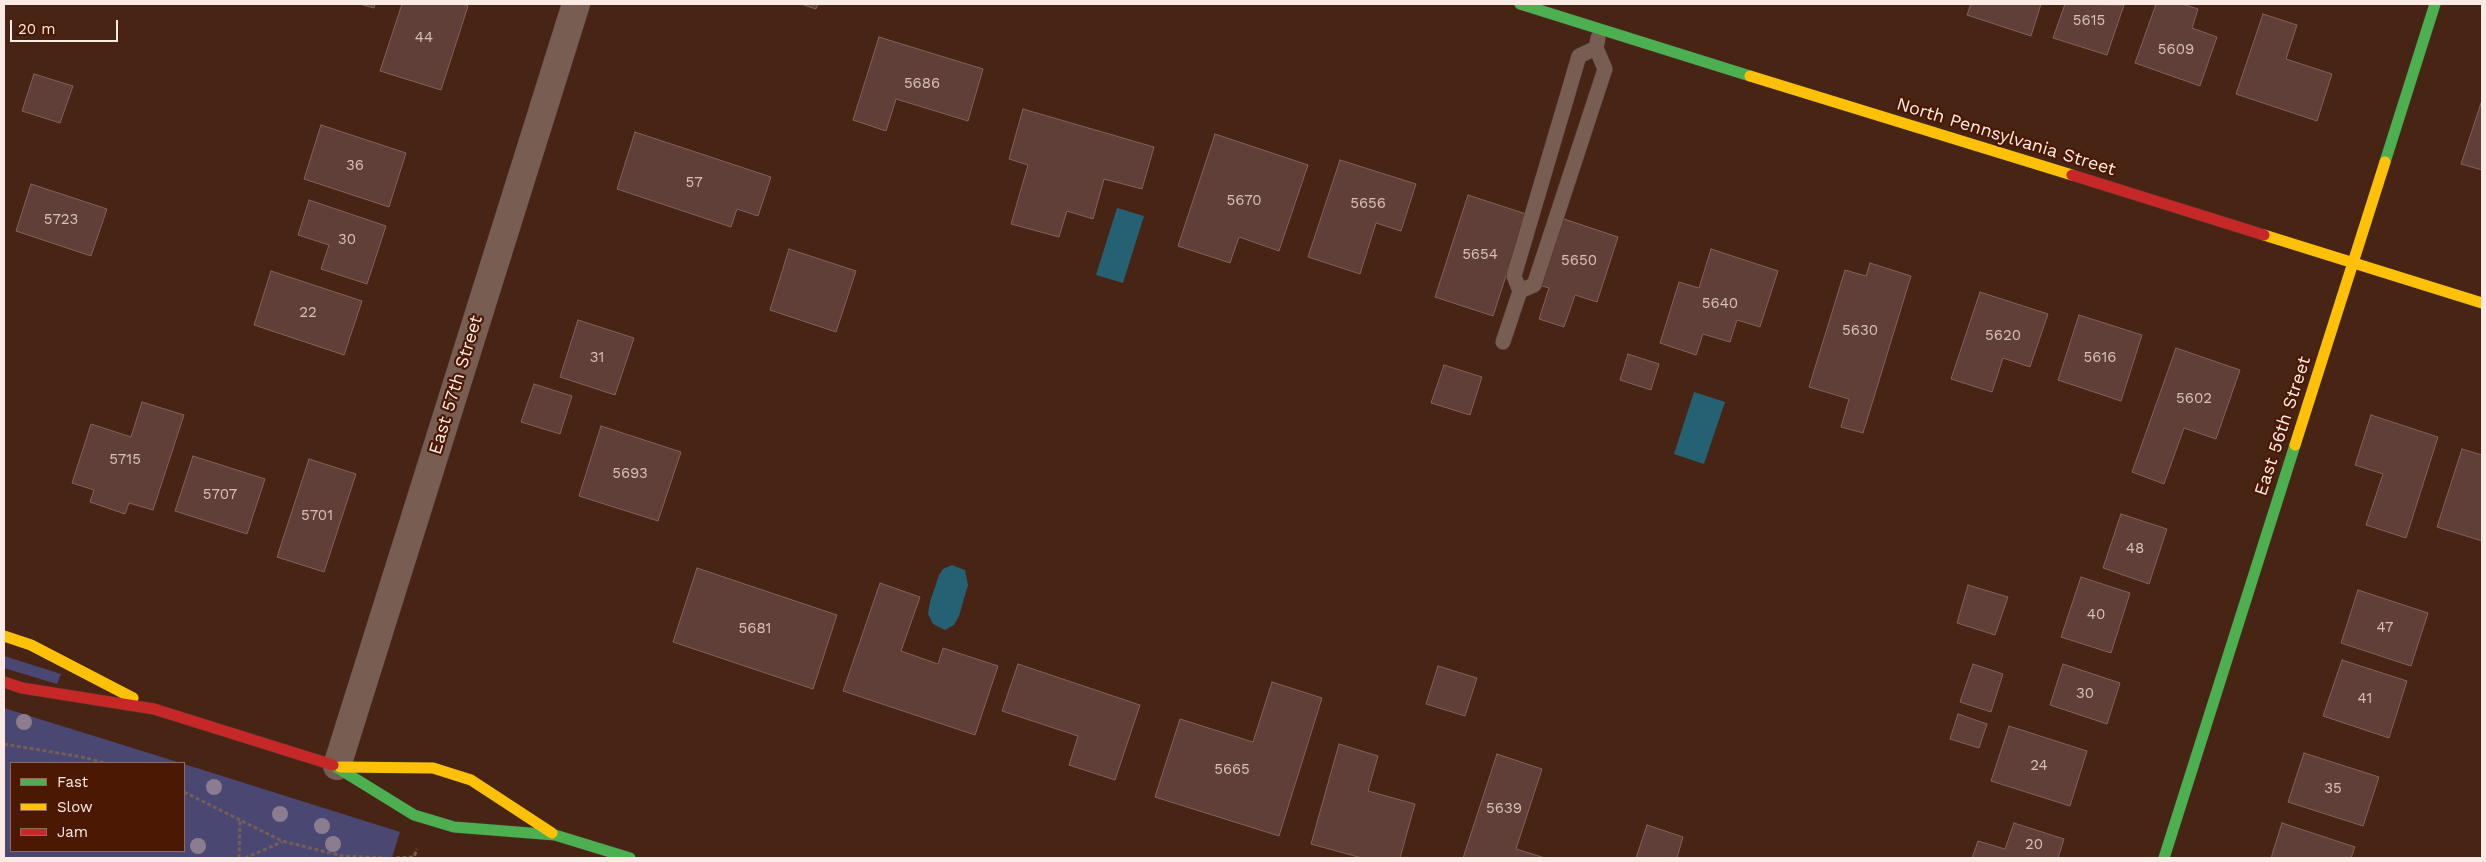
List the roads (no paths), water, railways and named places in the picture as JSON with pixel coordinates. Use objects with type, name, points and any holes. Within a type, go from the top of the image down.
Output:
[{"type":"street","name":"East 57th Street","points":[[338,767],[576,4]]},
{"type":"street","name":"North Pennsylvania Street","points":[[1520,4],[2482,303]]},
{"type":"street","name":"East 56th Street","points":[[2164,858],[2435,4]]},
{"type":"street","points":[[4,636],[31,645],[154,709]]},
{"type":"street","points":[[4,682],[22,688],[154,709],[338,767],[414,815],[435,822],[454,827],[555,835],[630,858]]},
{"type":"street","points":[[338,767],[433,768],[471,780],[555,835]]},
{"type":"lane","points":[[1520,291],[1534,285],[1605,68],[1596,48],[1601,29]]},
{"type":"lane","points":[[1503,342],[1520,291],[1514,276],[1579,56],[1596,48]]},
{"type":"water","points":[[1117,208],[1144,216],[1123,283],[1096,275]]},
{"type":"water","points":[[1694,392],[1725,402],[1704,464],[1674,454]]},
{"type":"water","points":[[952,565],[965,570],[968,585],[959,616],[954,625],[945,630],[933,624],[928,614],[939,575],[943,569]]}]
